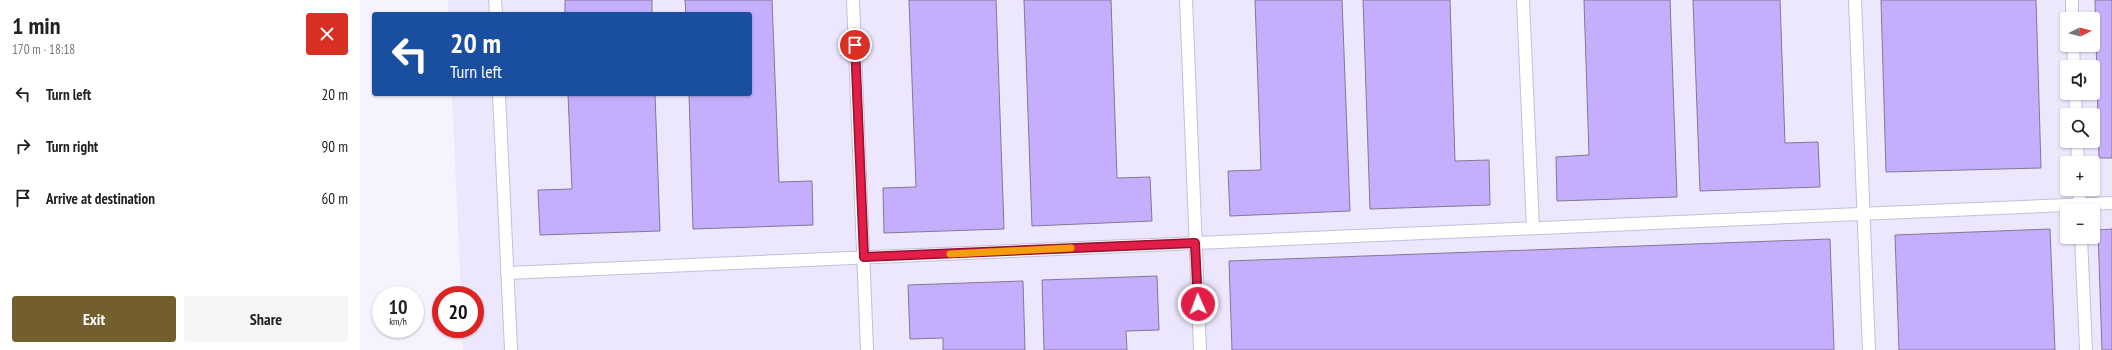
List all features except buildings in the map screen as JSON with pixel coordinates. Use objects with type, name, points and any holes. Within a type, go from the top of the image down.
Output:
[{"type":"lane","points":[[495,0],[496,12]]},
{"type":"lane","points":[[853,0],[867,350]]},
{"type":"lane","points":[[1186,0],[1200,350]]},
{"type":"lane","points":[[1523,0],[1533,228]]},
{"type":"lane","points":[[1855,0],[1869,350]]},
{"type":"lane","points":[[2072,0],[2072,12]]},
{"type":"lane","points":[[499,96],[511,350]]},
{"type":"lane","points":[[2100,205],[2112,203]]},
{"type":"lane","points":[[507,273],[1863,214],[2060,209]]},
{"type":"lane","points":[[2081,244],[2086,350]]},
{"type":"shaded area","points":[[448,0],[2112,0],[2112,350],[463,350],[462,338],[484,338],[484,286],[461,286],[452,96],[752,96],[752,12],[449,12]]},
{"type":"slow traffic","points":[[950,254],[1071,248]]},
{"type":"route","points":[[855,45],[864,257],[1195,243],[1198,304]]}]
